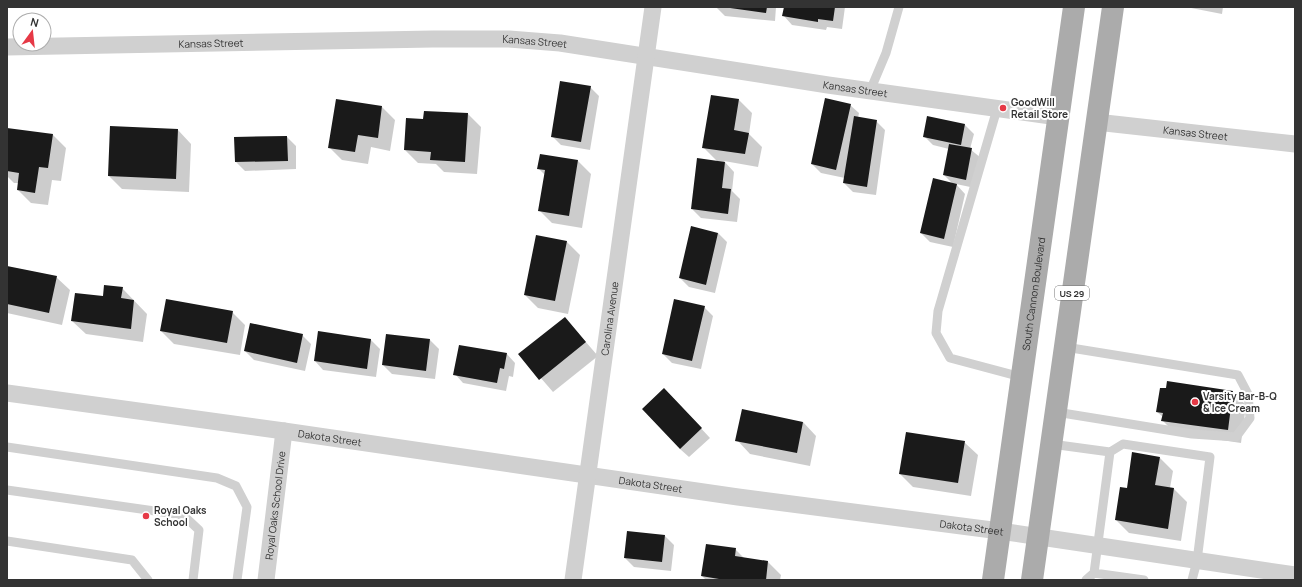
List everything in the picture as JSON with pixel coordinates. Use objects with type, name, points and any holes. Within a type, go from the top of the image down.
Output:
[{"type":"main road","name":"South Cannon Boulevard","points":[[993,580],[1074,7]]},
{"type":"main road","name":"US 29","points":[[1032,580],[1113,7]]},
{"type":"street","name":"Carolina Avenue","points":[[572,580],[653,7]]},
{"type":"street","name":"Kansas Street","points":[[7,47],[433,39],[509,39],[560,43],[870,91],[1058,117]]},
{"type":"street","name":"Kansas Street","points":[[1096,122],[1295,144]]},
{"type":"street","name":"Dakota Street","points":[[7,393],[587,474],[738,497],[1000,531],[1295,575]]},
{"type":"street","name":"Royal Oaks School Drive","points":[[266,580],[284,431]]},
{"type":"lane","points":[[870,91],[886,53],[899,7]]},
{"type":"lane","points":[[997,109],[938,311],[936,333],[950,358],[1022,377]]},
{"type":"lane","points":[[1056,412],[1192,434],[1236,437],[1250,418],[1248,394],[1238,375],[1065,347]]},
{"type":"lane","points":[[1051,444],[1110,452],[1123,444],[1210,457],[1197,561],[1192,580]]},
{"type":"lane","points":[[7,447],[217,478],[236,486],[247,507],[237,580]]},
{"type":"lane","points":[[1086,580],[1094,573],[1110,452]]},
{"type":"lane","points":[[7,490],[183,515],[199,530],[193,580]]},
{"type":"lane","points":[[7,541],[132,560],[148,580]]},
{"type":"lane","points":[[1094,573],[1144,580]]},
{"type":"building","points":[[723,7],[767,7],[766,13]]},
{"type":"building","points":[[784,7],[835,7],[833,21],[818,19],[818,22],[782,16]]},
{"type":"building","points":[[560,81],[591,86],[581,142],[551,137]]},
{"type":"building","points":[[711,95],[739,99],[734,130],[749,133],[745,154],[702,148]]},
{"type":"building","points":[[825,98],[851,104],[836,170],[811,164]]},
{"type":"building","points":[[336,99],[382,106],[378,138],[358,135],[355,152],[328,148]]},
{"type":"building","points":[[424,111],[468,113],[465,162],[430,160],[431,152],[404,150],[406,118],[423,119]]},
{"type":"building","points":[[854,116],[877,120],[867,187],[843,183]]},
{"type":"building","points":[[927,116],[965,124],[961,145],[923,137]]},
{"type":"building","points":[[110,126],[178,129],[176,179],[108,176]]},
{"type":"building","points":[[7,128],[53,134],[48,168],[39,167],[35,193],[17,190],[19,173],[7,171]]},
{"type":"building","points":[[287,136],[288,161],[235,162],[234,137]]},
{"type":"building","points":[[949,144],[972,148],[966,180],[943,175]]},
{"type":"building","points":[[540,154],[578,160],[569,216],[538,211],[545,170],[537,169]]},
{"type":"building","points":[[697,158],[725,162],[722,188],[731,189],[728,214],[691,209]]},
{"type":"building","points":[[933,178],[957,184],[944,239],[920,233]]},
{"type":"building","points":[[691,226],[718,233],[706,285],[679,278]]},
{"type":"building","points":[[536,235],[567,241],[555,301],[524,295]]},
{"type":"building","points":[[7,266],[57,276],[49,313],[7,304]]},
{"type":"building","points":[[104,285],[123,287],[121,298],[134,300],[131,329],[71,321],[75,293],[103,296]]},
{"type":"building","points":[[166,299],[233,311],[227,343],[160,331]]},
{"type":"building","points":[[674,299],[705,306],[692,361],[662,354]]},
{"type":"building","points":[[565,317],[586,342],[539,380],[518,354]]},
{"type":"building","points":[[250,323],[303,334],[297,363],[244,351]]},
{"type":"building","points":[[318,331],[371,339],[367,369],[314,361]]},
{"type":"building","points":[[386,334],[430,339],[426,371],[382,365]]},
{"type":"building","points":[[459,345],[507,353],[504,369],[500,368],[497,383],[453,375]]},
{"type":"building","name":"Varsity Bar-B-Q & Ice Cream","points":[[1167,381],[1233,391],[1228,430],[1161,421],[1163,413],[1156,412],[1160,388],[1166,388]]},
{"type":"building","points":[[664,388],[702,428],[680,449],[642,409]]},
{"type":"building","points":[[742,409],[803,422],[797,453],[735,441]]},
{"type":"building","points":[[906,432],[965,441],[958,483],[899,474]]},
{"type":"building","points":[[1132,452],[1160,457],[1155,485],[1174,488],[1168,529],[1115,520],[1120,487],[1127,488]]},
{"type":"building","points":[[627,531],[665,535],[662,562],[624,558]]},
{"type":"building","points":[[706,544],[736,548],[735,556],[768,561],[766,580],[725,580],[701,576]]},
{"type":"place","name":"GoodWill Retail Store","points":[[1003,108]]},
{"type":"place","name":"Varsity Bar-B-Q & Ice Cream","points":[[1195,402]]},
{"type":"place","name":"Royal Oaks School","points":[[146,516]]}]
